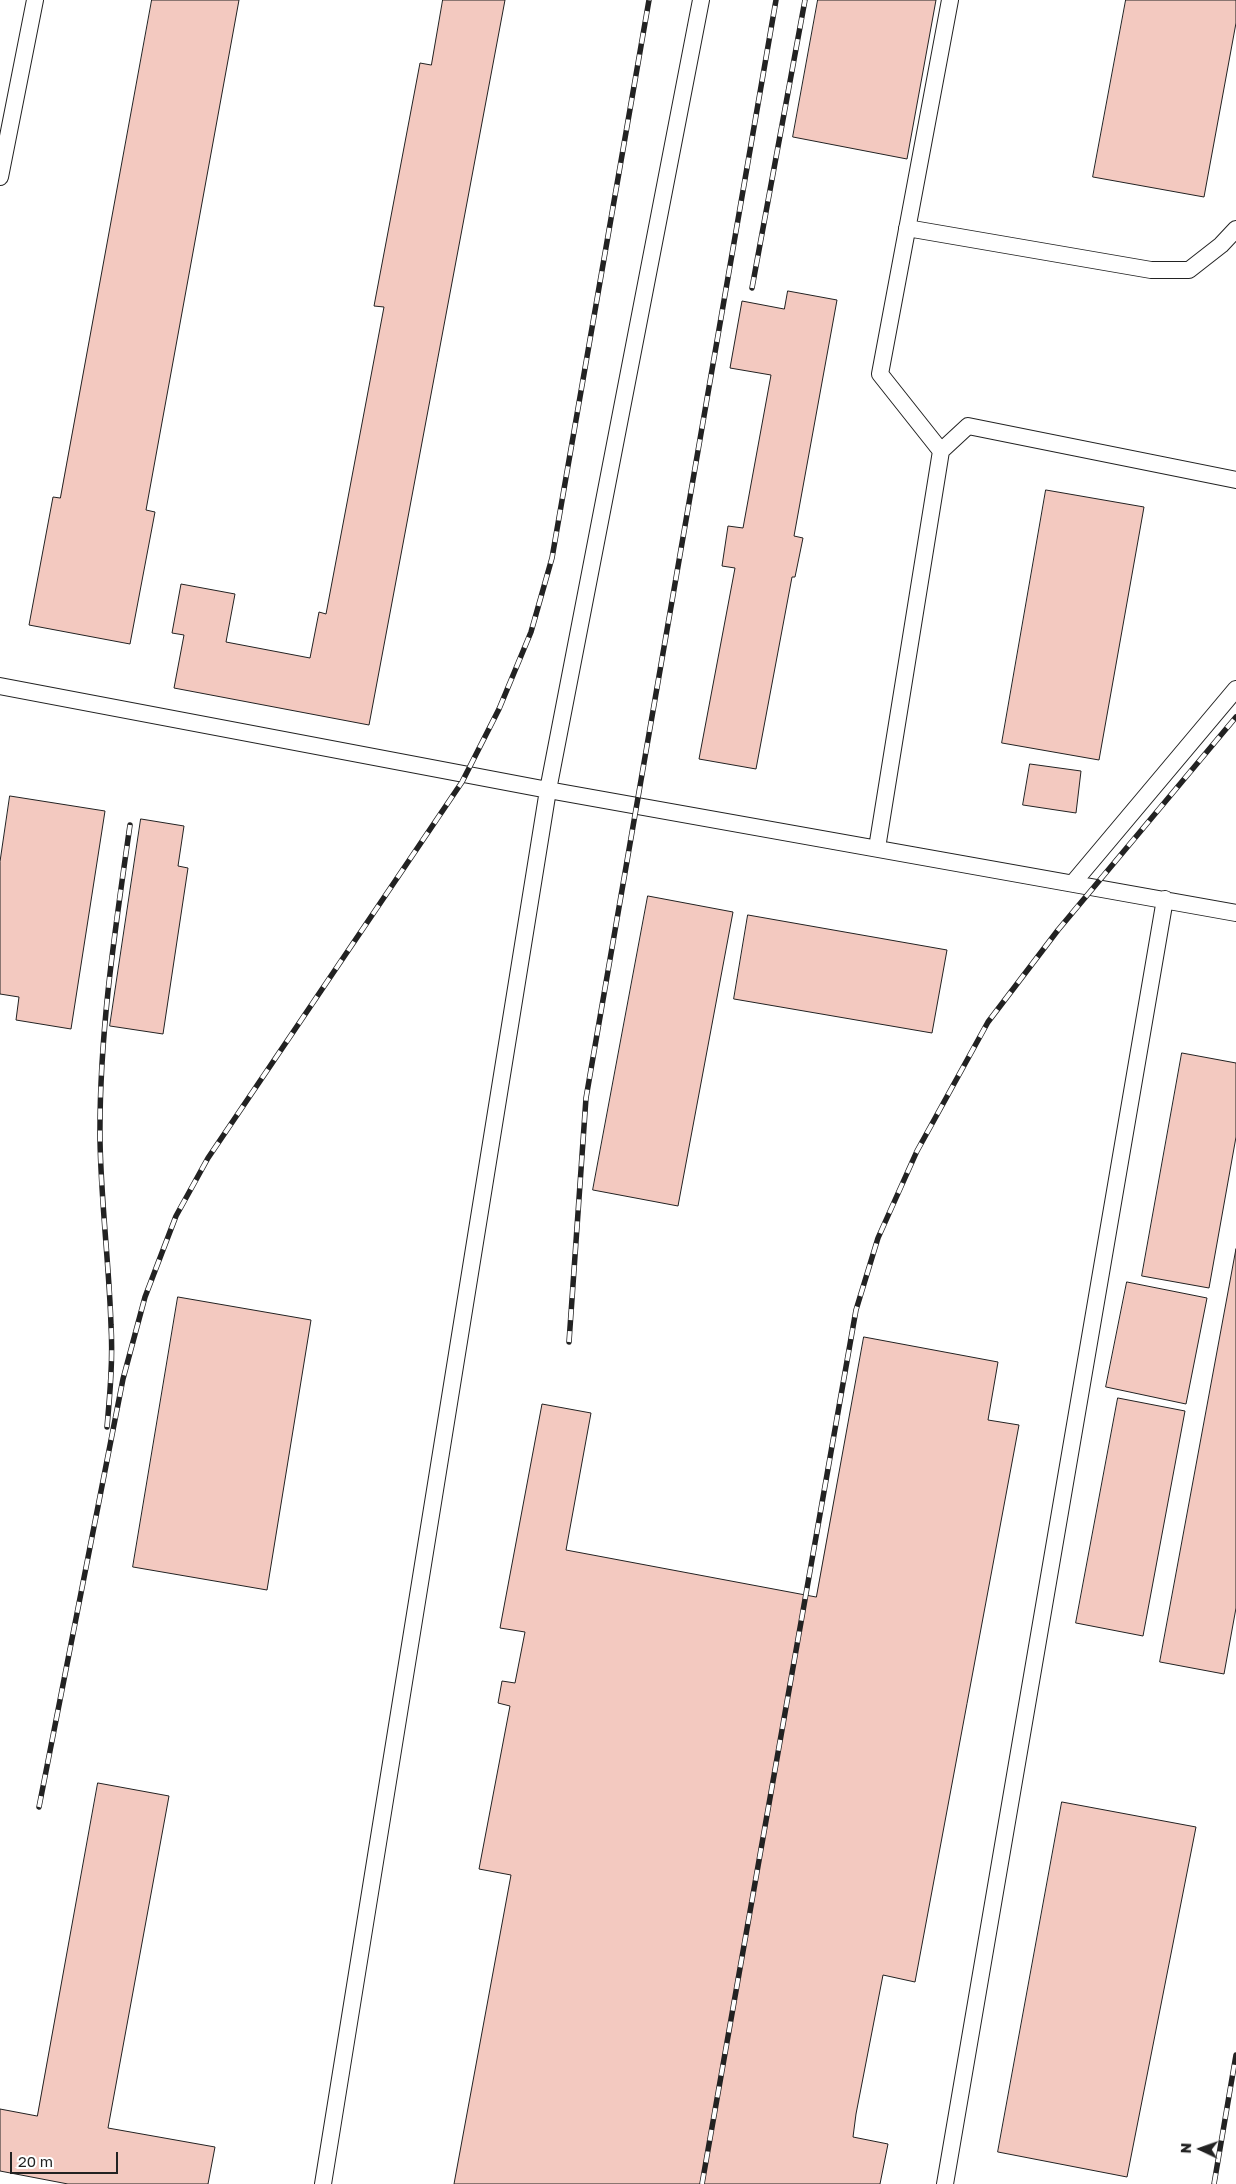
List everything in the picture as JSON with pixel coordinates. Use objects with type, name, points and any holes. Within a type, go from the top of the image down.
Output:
[{"type":"lane","points":[[0,177],[35,0]]},
{"type":"lane","points":[[323,2184],[548,790],[701,0]]},
{"type":"lane","points":[[940,451],[880,374],[950,0]]},
{"type":"lane","points":[[907,228],[1151,270],[1189,270],[1221,245],[1236,229]]},
{"type":"lane","points":[[877,848],[940,451],[968,426],[1236,480]]},
{"type":"lane","points":[[0,686],[548,790],[1236,913]]},
{"type":"lane","points":[[1073,883],[1236,689]]},
{"type":"lane","points":[[945,2184],[1165,900]]},
{"type":"building","points":[[152,0],[239,0],[146,510],[155,512],[130,644],[29,625],[53,497],[60,498]]},
{"type":"building","points":[[443,0],[505,0],[369,725],[174,688],[184,635],[172,633],[181,584],[235,594],[226,642],[310,658],[319,612],[326,614],[384,307],[374,306],[420,63],[431,65]]},
{"type":"building","points":[[818,0],[936,0],[907,159],[793,137]]},
{"type":"building","points":[[1126,0],[1236,0],[1236,23],[1204,197],[1093,177]]},
{"type":"building","points":[[788,291],[837,300],[794,536],[803,538],[795,577],[792,577],[756,769],[699,759],[735,568],[722,566],[728,526],[743,528],[771,375],[730,368],[742,301],[784,309]]},
{"type":"building","points":[[1046,490],[1144,507],[1099,760],[1002,743]]},
{"type":"building","points":[[1030,764],[1081,771],[1076,813],[1023,805]]},
{"type":"building","points":[[10,796],[105,811],[71,1029],[16,1020],[19,997],[0,994],[0,862]]},
{"type":"building","points":[[141,819],[184,826],[178,866],[188,868],[163,1034],[110,1026]]},
{"type":"building","points":[[648,896],[733,912],[678,1206],[593,1190]]},
{"type":"building","points":[[748,915],[947,950],[932,1033],[734,999]]},
{"type":"building","points":[[1182,1053],[1236,1063],[1236,1137],[1209,1288],[1142,1276]]},
{"type":"building","points":[[1236,1249],[1236,1608],[1224,1674],[1160,1662]]},
{"type":"building","points":[[1127,1282],[1207,1298],[1186,1404],[1106,1387]]},
{"type":"building","points":[[178,1297],[311,1320],[267,1590],[133,1567]]},
{"type":"building","points":[[864,1337],[998,1362],[988,1420],[1019,1425],[915,1982],[883,1975],[856,2114],[853,2137],[888,2144],[880,2184],[454,2184],[511,1875],[479,1869],[510,1706],[498,1703],[502,1681],[515,1683],[525,1632],[500,1628],[542,1404],[591,1413],[566,1550],[816,1597]]},
{"type":"building","points":[[1118,1398],[1185,1411],[1143,1636],[1076,1623]]},
{"type":"building","points":[[98,1783],[169,1796],[108,2128],[215,2147],[208,2184],[68,2184],[0,2171],[0,2109],[37,2116]]},
{"type":"building","points":[[1062,1802],[1196,1827],[1127,2177],[998,2152]]},
{"type":"railway","points":[[39,1807],[123,1379],[145,1297],[176,1216],[208,1158],[462,782],[499,709],[531,632],[552,558],[649,0]]},
{"type":"railway","points":[[569,1342],[586,1098],[776,0]]},
{"type":"railway","points":[[752,288],[805,0]]},
{"type":"railway","points":[[702,2184],[856,1310],[878,1238],[917,1151],[988,1022],[1058,930],[1236,717]]},
{"type":"railway","points":[[107,1427],[112,1338],[103,1209],[100,1100],[109,982],[130,825]]},
{"type":"railway","points":[[1214,2184],[1236,2055]]}]
